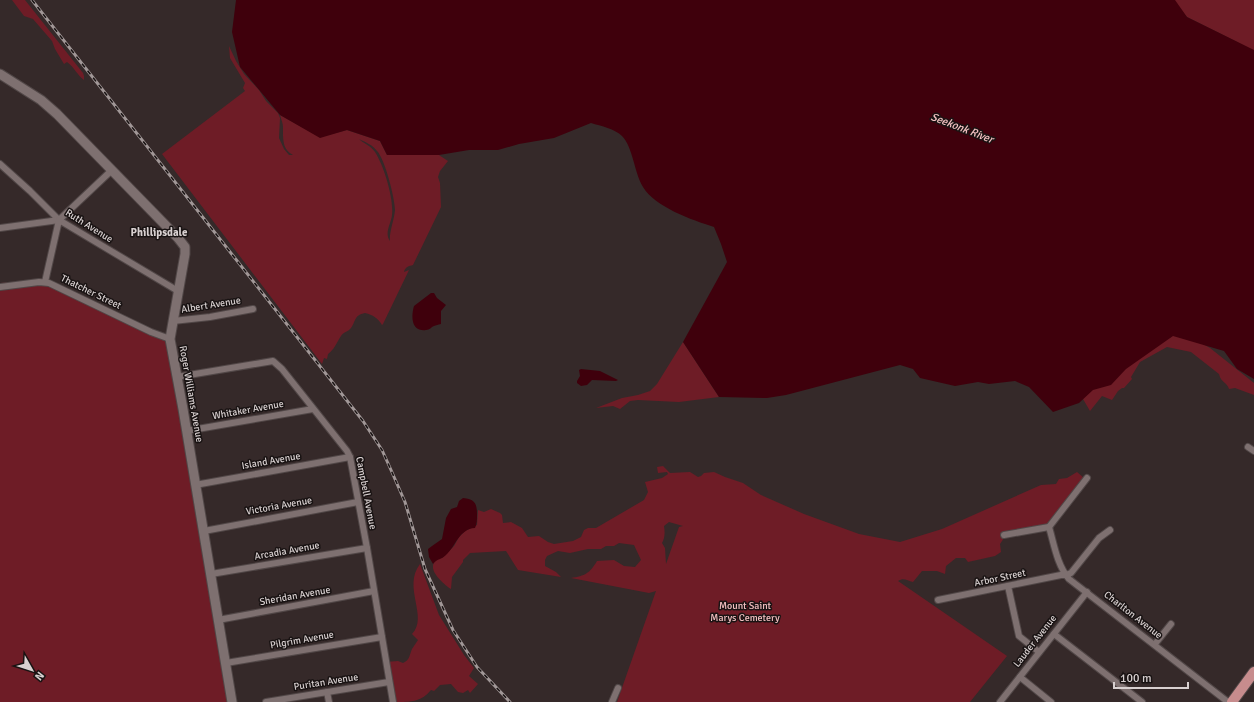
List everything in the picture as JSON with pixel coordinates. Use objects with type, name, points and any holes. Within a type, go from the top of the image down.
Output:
[{"type":"main road","name":"Roger Williams Avenue","points":[[0,74],[50,107],[73,129],[185,247],[186,254],[170,339],[232,702]]},
{"type":"main road","points":[[1232,702],[1254,672]]},
{"type":"street","name":"Ruth Avenue","points":[[0,164],[3,170],[30,191],[59,220],[178,291]]},
{"type":"street","points":[[45,282],[59,220],[112,170]]},
{"type":"street","points":[[0,228],[59,220]]},
{"type":"street","name":"Thatcher Street","points":[[0,287],[32,282],[45,282],[55,285],[151,332],[170,339]]},
{"type":"street","name":"Albert Avenue","points":[[173,321],[210,317],[253,309]]},
{"type":"street","name":"Campbell Avenue","points":[[177,377],[273,361],[282,369],[333,432],[350,457],[393,702]]},
{"type":"street","name":"Whitaker Avenue","points":[[186,431],[313,409]]},
{"type":"street","points":[[1248,447],[1254,451]]},
{"type":"street","name":"Island Avenue","points":[[195,485],[350,457]]},
{"type":"street","points":[[1004,535],[1049,528],[1087,478]]},
{"type":"street","name":"Victoria Avenue","points":[[204,531],[358,502]]},
{"type":"street","name":"Charlton Avenue","points":[[1049,528],[1066,575],[1228,702]]},
{"type":"street","points":[[1066,575],[1071,573],[1099,538],[1110,530]]},
{"type":"street","name":"Arcadia Avenue","points":[[211,574],[367,548]]},
{"type":"street","name":"Arbor Street","points":[[938,600],[1066,575]]},
{"type":"street","points":[[1008,586],[1019,636],[1039,652]]},
{"type":"street","name":"Sheridan Avenue","points":[[218,620],[374,592]]},
{"type":"street","name":"Lauder Avenue","points":[[1000,702],[1086,592]]},
{"type":"street","points":[[1155,644],[1171,624]]},
{"type":"street","points":[[1054,634],[1142,702]]},
{"type":"street","name":"Pilgrim Avenue","points":[[226,663],[382,637]]},
{"type":"street","points":[[1020,677],[1051,702]]},
{"type":"street","name":"Puritan Avenue","points":[[266,702],[389,682]]},
{"type":"street","points":[[612,702],[618,688]]},
{"type":"street","points":[[327,692],[329,702]]},
{"type":"green space","points":[[12,0],[25,0],[83,73],[84,80],[67,62],[64,64],[52,41],[33,19],[24,16]]},
{"type":"green space","points":[[1172,0],[1254,0],[1254,54],[1237,42],[1187,17]]},
{"type":"green space","points":[[229,46],[244,74],[278,113],[280,118],[279,138],[284,149],[289,155],[293,155],[289,153],[285,147],[283,139],[283,126],[280,115],[320,137],[347,130],[380,141],[387,155],[439,155],[448,161],[440,171],[438,177],[440,183],[441,207],[413,265],[405,269],[404,272],[409,270],[383,324],[382,325],[377,319],[365,313],[359,315],[351,328],[342,335],[334,348],[328,354],[327,359],[324,358],[322,364],[162,154],[245,91],[243,88],[245,83],[230,58]],"holes":[[[359,139],[371,145],[377,151],[389,179],[395,210],[390,241],[388,238],[388,232],[392,208],[388,183],[375,152]]]},
{"type":"green space","points":[[44,280],[168,338],[230,702],[0,702],[0,283]]},
{"type":"green space","points":[[1174,332],[1210,348],[1254,383],[1254,395],[1235,388],[1229,389],[1219,374],[1191,352],[1167,347],[1140,362],[1131,377],[1132,379],[1124,388],[1118,391],[1112,400],[1102,396],[1090,411],[1083,399],[1084,391],[1160,333],[1170,338]]},
{"type":"green space","points":[[683,342],[719,397],[679,402],[638,400],[630,401],[620,409],[613,406],[596,408],[622,398],[650,391],[657,384]]},
{"type":"green space","name":"Mount Saint Marys Cemetery","points":[[663,466],[670,473],[690,472],[698,477],[704,473],[714,472],[743,483],[761,495],[804,514],[859,534],[900,542],[942,529],[1041,485],[1056,484],[1059,479],[1067,478],[1077,472],[1084,478],[1048,526],[1006,535],[1000,544],[1001,552],[995,556],[968,562],[965,558],[956,558],[946,566],[945,574],[937,571],[922,571],[913,582],[904,579],[898,581],[1007,656],[970,702],[617,702],[656,591],[649,593],[571,578],[587,573],[597,561],[614,560],[624,566],[635,567],[641,560],[634,545],[619,543],[614,546],[606,546],[601,549],[588,549],[570,553],[558,551],[547,556],[545,566],[556,572],[561,577],[518,570],[506,551],[470,553],[463,560],[452,577],[451,589],[442,582],[433,569],[433,565],[436,560],[438,558],[442,558],[454,546],[459,537],[465,531],[477,525],[478,510],[484,512],[491,509],[500,513],[502,515],[503,523],[511,522],[522,528],[528,537],[539,536],[554,544],[573,541],[581,537],[584,530],[588,528],[596,528],[644,500],[648,492],[645,482],[662,478],[668,474],[667,472],[658,473],[657,467]],"holes":[[[669,522],[683,526],[679,527],[666,564],[665,548],[662,543],[664,539],[664,526]]]},
{"type":"green space","points":[[420,564],[439,615],[474,668],[469,676],[478,684],[470,693],[468,690],[463,693],[458,692],[451,684],[440,685],[434,691],[431,690],[420,699],[394,702],[386,662],[405,662],[418,640],[412,634],[418,619],[414,582],[415,573]]},
{"type":"water","name":"Seekonk River","points":[[236,0],[1175,0],[1187,17],[1254,50],[1254,379],[1237,369],[1224,351],[1173,336],[1126,369],[1111,385],[1093,390],[1079,403],[1053,412],[1029,387],[1015,381],[989,384],[978,382],[955,386],[920,378],[913,369],[900,365],[786,395],[767,398],[719,397],[683,342],[727,262],[721,244],[714,227],[695,221],[665,207],[649,194],[640,181],[629,146],[622,136],[616,131],[591,123],[554,138],[519,144],[498,150],[469,150],[439,155],[387,155],[380,141],[347,130],[320,138],[280,115],[240,67],[232,32]]},
{"type":"water","points":[[431,293],[434,293],[437,298],[446,305],[441,311],[441,324],[427,330],[421,330],[415,326],[413,322],[412,314],[414,306]]},
{"type":"water","points":[[579,370],[600,371],[618,380],[592,380],[587,385],[581,386],[577,383],[577,381],[580,376]]},
{"type":"water","points":[[463,498],[473,501],[476,505],[477,520],[475,528],[465,531],[446,555],[433,564],[429,557],[428,549],[442,539],[446,518],[451,509],[457,507],[459,501]]},
{"type":"railway","points":[[32,0],[363,421],[382,450],[405,502],[425,569],[453,630],[477,667],[510,702]]},
{"type":"district","name":"Phillipsdale","points":[[159,232]]}]
